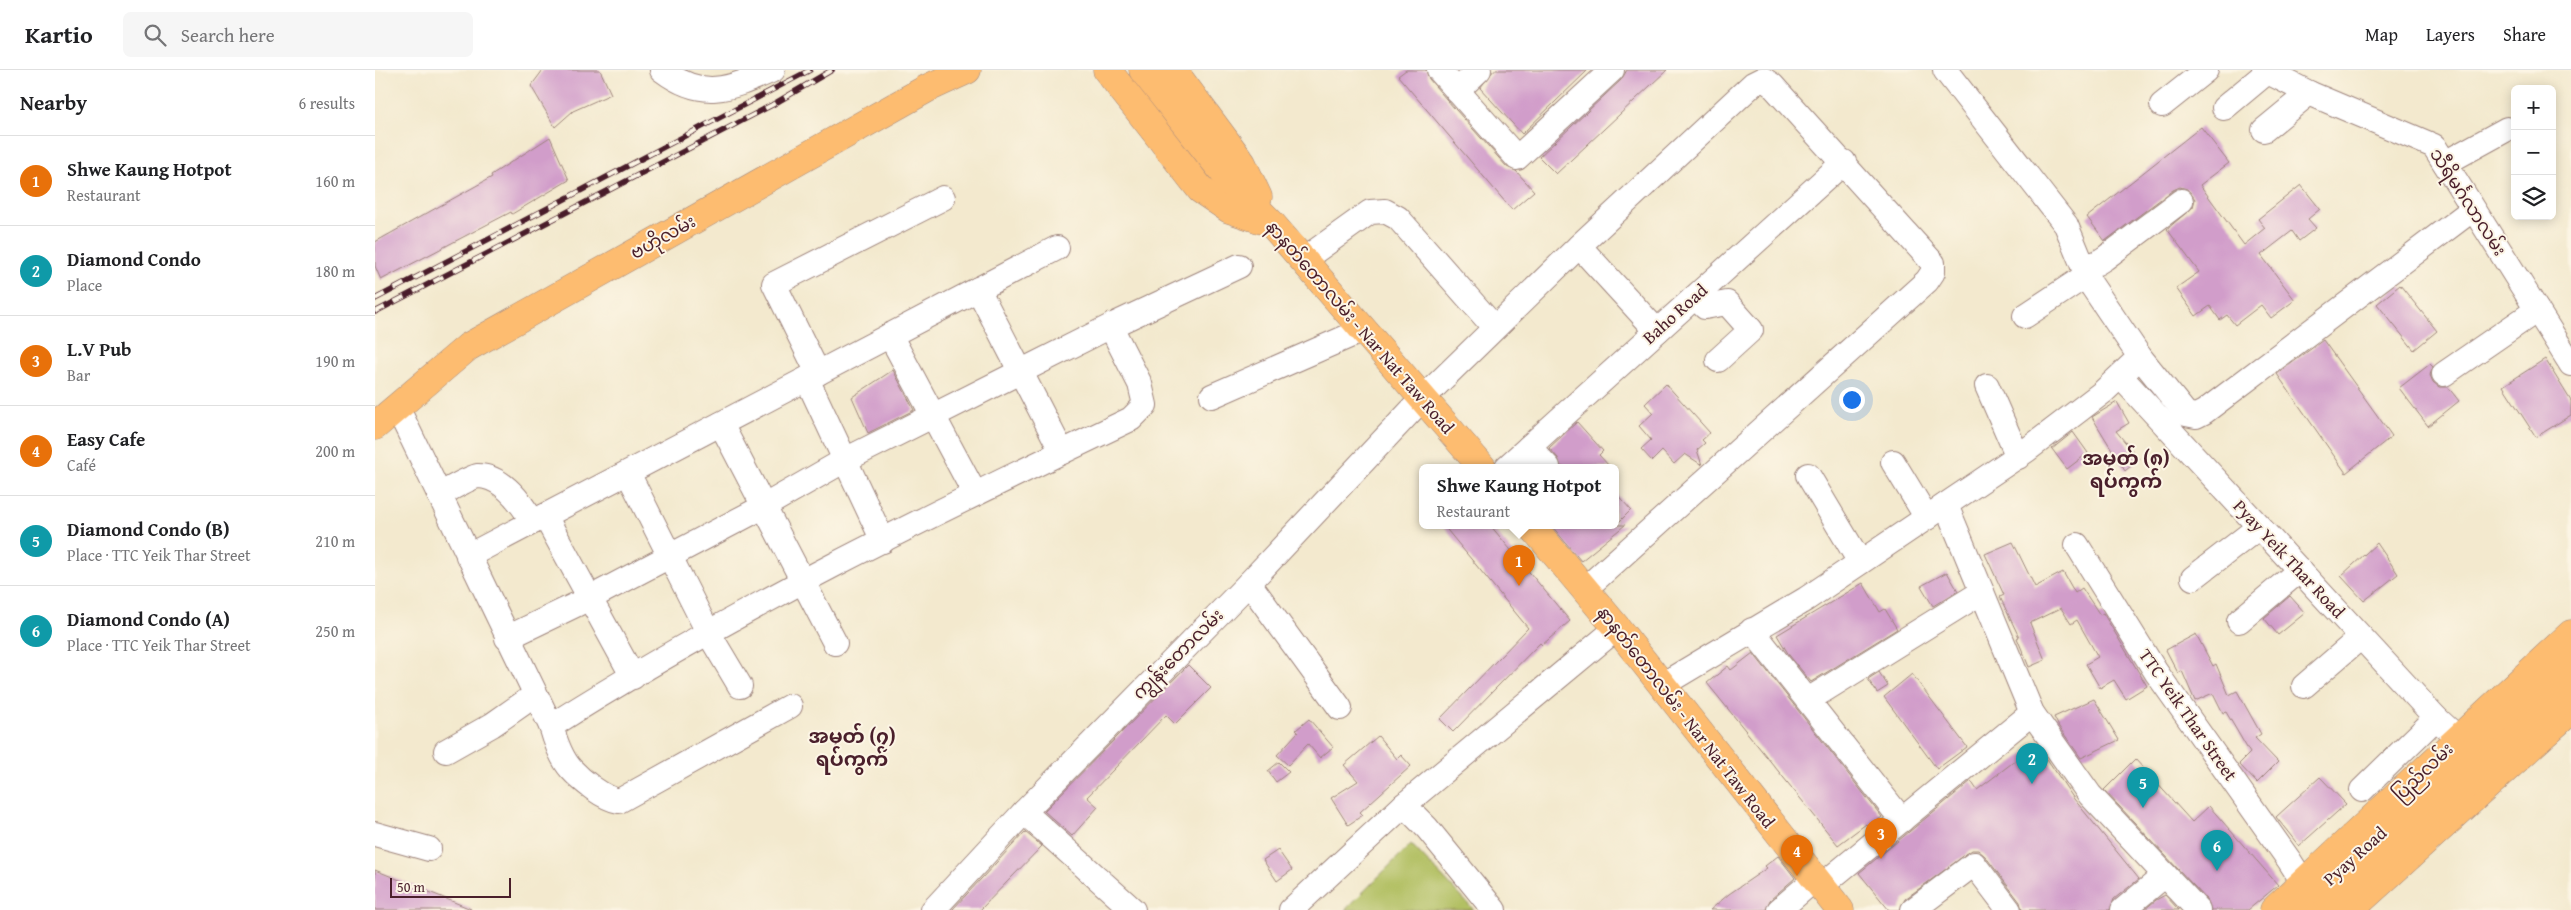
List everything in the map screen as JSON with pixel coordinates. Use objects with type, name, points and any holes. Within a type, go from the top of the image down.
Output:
[{"type":"main road","name":"ဗဟိုလမ်း","points":[[375,426],[468,347],[928,88],[967,70]]},
{"type":"main road","points":[[1107,70],[1201,190],[1229,209],[1271,223]]},
{"type":"main road","name":"နာနတ်တောလမ်း - Nar Nat Taw Road","points":[[1143,70],[1237,188],[1271,223],[1479,464]]},
{"type":"main road","points":[[1173,70],[1242,164],[1271,223]]},
{"type":"main road","name":"နာနတ်တောလမ်း - Nar Nat Taw Road","points":[[1534,529],[1617,628],[1840,910]]},
{"type":"main road","name":"ပြည်လမ်း","points":[[2273,910],[2571,634]]},
{"type":"main road","name":"Pyay Road","points":[[2294,910],[2571,662]]},
{"type":"main road","name":"ပြည်လမ်း","points":[[2327,910],[2571,691]]},
{"type":"main road","points":[[2350,910],[2571,710]]},
{"type":"street","points":[[661,70],[677,81],[697,90],[726,88],[773,70]]},
{"type":"street","points":[[1439,70],[1517,158],[1612,70]]},
{"type":"street","points":[[1457,91],[1479,70]]},
{"type":"street","points":[[1945,70],[2066,225],[2085,270],[2140,358],[2186,414],[2195,416],[2204,412],[2473,209]]},
{"type":"street","points":[[2162,105],[2206,70]]},
{"type":"street","points":[[2224,108],[2265,71]]},
{"type":"street","name":"သီရိမင်္ဂလာလမ်း","points":[[2265,71],[2309,93],[2429,144],[2445,163],[2537,310],[2569,355]]},
{"type":"street","name":"ကျွန်းတောလမ်း","points":[[933,910],[1024,812],[1249,583],[1423,398],[1579,246],[1753,84],[1763,79],[1772,84],[1844,162]]},
{"type":"street","points":[[2264,130],[2309,93]]},
{"type":"street","points":[[2445,163],[2507,129]]},
{"type":"street","points":[[1585,589],[1920,287],[1933,272],[1933,263],[1844,162]]},
{"type":"street","name":"Baho Road","points":[[1510,464],[1844,162]]},
{"type":"street","points":[[883,541],[845,460],[813,376],[774,284],[943,198]]},
{"type":"street","points":[[2025,316],[2085,270],[2105,258],[2181,202]]},
{"type":"street","points":[[1303,260],[1370,212],[1385,210],[1397,218],[1495,327]]},
{"type":"street","points":[[1579,246],[1657,331]]},
{"type":"street","points":[[468,556],[1057,248]]},
{"type":"street","points":[[507,638],[590,598],[763,507],[845,460],[934,417],[1020,370],[1239,266]]},
{"type":"street","points":[[978,289],[1062,452]]},
{"type":"street","points":[[1695,296],[1705,307],[1727,303],[1751,330],[1718,360]]},
{"type":"street","points":[[2444,374],[2537,310]]},
{"type":"street","points":[[551,726],[633,677],[802,583],[975,494],[1131,419],[1145,405],[1140,384],[1114,333],[1113,325]]},
{"type":"street","points":[[1212,396],[1363,330]]},
{"type":"street","points":[[890,335],[975,494]]},
{"type":"street","points":[[1662,685],[1806,599],[2018,457],[2121,377],[2140,358]]},
{"type":"street","name":"Pyay Yeik Thar Road","points":[[2121,377],[2361,638],[2436,718],[2458,738]]},
{"type":"street","points":[[1987,386],[2018,457]]},
{"type":"street","points":[[397,407],[570,768],[609,799],[619,800],[790,706]]},
{"type":"street","points":[[721,424],[835,644]]},
{"type":"street","points":[[1529,447],[1545,464]]},
{"type":"street","points":[[1893,462],[1936,512],[1982,592],[2032,713],[2090,795],[2198,910]]},
{"type":"street","points":[[628,473],[709,634],[740,686]]},
{"type":"street","points":[[1808,475],[1860,562]]},
{"type":"street","points":[[439,495],[477,476],[492,480],[521,502],[539,519],[590,598],[633,677]]},
{"type":"street","points":[[2193,578],[2259,526]]},
{"type":"street","name":"TTC Yeik Thar Street","points":[[2077,545],[2156,672],[2303,882]]},
{"type":"street","points":[[2239,621],[2300,570]]},
{"type":"street","points":[[1249,583],[1339,708]]},
{"type":"street","points":[[1809,700],[1982,592]]},
{"type":"street","points":[[1291,910],[1404,805],[1617,628]]},
{"type":"street","points":[[1752,630],[1902,820]]},
{"type":"street","points":[[2304,686],[2361,638]]},
{"type":"street","points":[[446,751],[492,725],[535,695]]},
{"type":"street","points":[[1779,910],[1902,820],[2032,713]]},
{"type":"street","points":[[2362,790],[2436,718]]},
{"type":"street","points":[[1404,805],[1427,828],[1494,910]]},
{"type":"street","points":[[1024,812],[1133,910]]},
{"type":"street","points":[[375,834],[429,849]]},
{"type":"street","points":[[1913,910],[1974,864],[2009,910]]},
{"type":"street","points":[[2123,910],[2165,875]]},
{"type":"green space","points":[[1411,844],[1474,910],[1345,910]]},
{"type":"building","points":[[543,70],[600,70],[611,94],[573,111],[555,127],[531,86]]},
{"type":"building","points":[[1406,70],[1426,70],[1429,79],[1447,100],[1507,167],[1516,171],[1534,191],[1512,210],[1398,76]]},
{"type":"building","points":[[1494,70],[1588,70],[1522,134],[1480,88]]},
{"type":"building","points":[[1627,70],[1667,70],[1556,174],[1539,157],[1621,80]]},
{"type":"building","points":[[2201,127],[2229,163],[2200,185],[2244,245],[2265,228],[2258,219],[2301,185],[2320,209],[2308,219],[2316,228],[2299,241],[2292,231],[2261,255],[2295,300],[2271,318],[2261,305],[2235,325],[2227,315],[2220,320],[2210,306],[2196,316],[2176,288],[2199,272],[2167,229],[2193,207],[2195,199],[2187,189],[2180,187],[2173,190],[2105,241],[2087,217]]},
{"type":"building","points":[[550,137],[569,180],[512,214],[511,212],[381,280],[375,266],[375,242],[492,177],[491,175]]},
{"type":"building","points":[[2400,285],[2437,331],[2414,350],[2377,304]]},
{"type":"building","points":[[2323,340],[2392,436],[2346,473],[2277,374]]},
{"type":"building","points":[[2545,359],[2571,401],[2571,415],[2536,437],[2503,386]]},
{"type":"building","points":[[2430,364],[2433,367],[2430,375],[2433,382],[2439,387],[2448,387],[2459,401],[2428,426],[2399,388]]},
{"type":"building","points":[[893,370],[914,410],[868,433],[852,397]]},
{"type":"building","points":[[1666,384],[1710,433],[1702,440],[1705,443],[1697,450],[1702,465],[1685,454],[1674,464],[1662,451],[1652,461],[1641,449],[1651,440],[1639,426],[1653,413],[1645,404]]},
{"type":"building","points":[[2117,402],[2129,423],[2116,431],[2139,459],[2125,471],[2092,417]]},
{"type":"building","points":[[1577,422],[1603,451],[1599,455],[1607,464],[1560,464],[1558,458],[1549,448]]},
{"type":"building","points":[[2073,432],[2088,453],[2067,469],[2052,449]]},
{"type":"building","points":[[1619,496],[1631,510],[1619,522]]},
{"type":"building","points":[[1619,525],[1625,525],[1581,561],[1554,529],[1619,529]]},
{"type":"building","points":[[1446,529],[1493,529],[1570,621],[1542,645],[1540,643],[1453,732],[1440,719],[1528,628]]},
{"type":"building","points":[[2013,542],[2035,587],[2063,572],[2075,593],[2082,588],[2100,615],[2103,613],[2147,686],[2126,699],[2114,680],[2100,688],[2086,664],[2098,657],[2077,620],[2071,624],[2061,608],[2030,623],[2045,660],[2029,667],[2017,638],[2019,637],[2000,597],[2004,595],[1985,554]]},
{"type":"building","points":[[2377,543],[2398,574],[2364,601],[2341,576]]},
{"type":"building","points":[[1947,572],[1958,591],[1933,606],[1921,586]]},
{"type":"building","points":[[1863,583],[1880,612],[1885,609],[1897,629],[1811,682],[1789,655],[1777,635]]},
{"type":"building","points":[[2290,596],[2305,613],[2278,635],[2264,618]]},
{"type":"building","points":[[2196,634],[2213,666],[2216,664],[2229,695],[2237,691],[2261,734],[2255,738],[2278,762],[2257,783],[2239,764],[2250,753],[2226,712],[2223,713],[2213,693],[2195,701],[2182,671],[2178,673],[2166,650]]},
{"type":"building","points":[[1753,653],[1882,817],[1869,827],[1866,824],[1838,845],[1707,683],[1728,666],[1731,670]]},
{"type":"building","points":[[1188,665],[1211,688],[1175,724],[1166,715],[1087,797],[1098,807],[1072,836],[1044,811]]},
{"type":"building","points":[[1879,672],[1888,686],[1877,693],[1868,679]]},
{"type":"building","points":[[1912,674],[1967,747],[1937,769],[1884,697]]},
{"type":"building","points":[[2094,699],[2119,740],[2081,758],[2054,717]]},
{"type":"building","points":[[1309,719],[1333,747],[1320,758],[1308,744],[1288,765],[1277,755],[1298,732],[1296,730]]},
{"type":"building","points":[[1378,736],[1397,759],[1401,755],[1411,766],[1360,812],[1363,815],[1348,825],[1331,798],[1358,781],[1344,765]]},
{"type":"building","points":[[2037,744],[2074,799],[2139,879],[2114,899],[2110,910],[2022,910],[2020,902],[1985,856],[1978,850],[1972,850],[1905,899],[1900,910],[1889,910],[1859,873],[1971,781],[1977,790]]},
{"type":"building","points":[[2135,759],[2192,822],[2209,806],[2278,885],[2248,910],[2211,910],[2208,901],[2104,790]]},
{"type":"building","points":[[1279,762],[1289,772],[1276,782],[1268,771]]},
{"type":"building","points":[[2320,777],[2346,804],[2299,846],[2276,817]]},
{"type":"building","points":[[1025,832],[1042,846],[980,910],[952,910]]},
{"type":"building","points":[[1278,850],[1292,870],[1277,881],[1263,860]]},
{"type":"building","points":[[1778,856],[1795,878],[1770,900],[1766,910],[1710,910],[1729,894],[1767,868],[1765,866]]},
{"type":"building","points":[[375,870],[471,909],[471,910],[375,910]]},
{"type":"building","points":[[2165,895],[2179,910],[2144,910],[2156,900]]},
{"type":"railway","points":[[375,299],[810,70]]},
{"type":"railway","points":[[375,312],[772,105],[832,70]]},
{"type":"place","name":"Shwe Kaung Hotpot","points":[[1519,586]]},
{"type":"place","name":"Diamond Condo","points":[[2032,784]]},
{"type":"place","name":"Diamond Condo (B)","points":[[2143,808]]},
{"type":"place","name":"L.V Pub","points":[[1881,859]]},
{"type":"place","name":"Diamond Condo (A)","points":[[2217,871]]},
{"type":"place","name":"Easy Cafe","points":[[1797,876]]},
{"type":"district","name":"အမှတ် (၈) ရပ်ကွက်","points":[[2126,470]]},
{"type":"district","name":"အမှတ် (၇) ရပ်ကွက်","points":[[852,748]]}]
